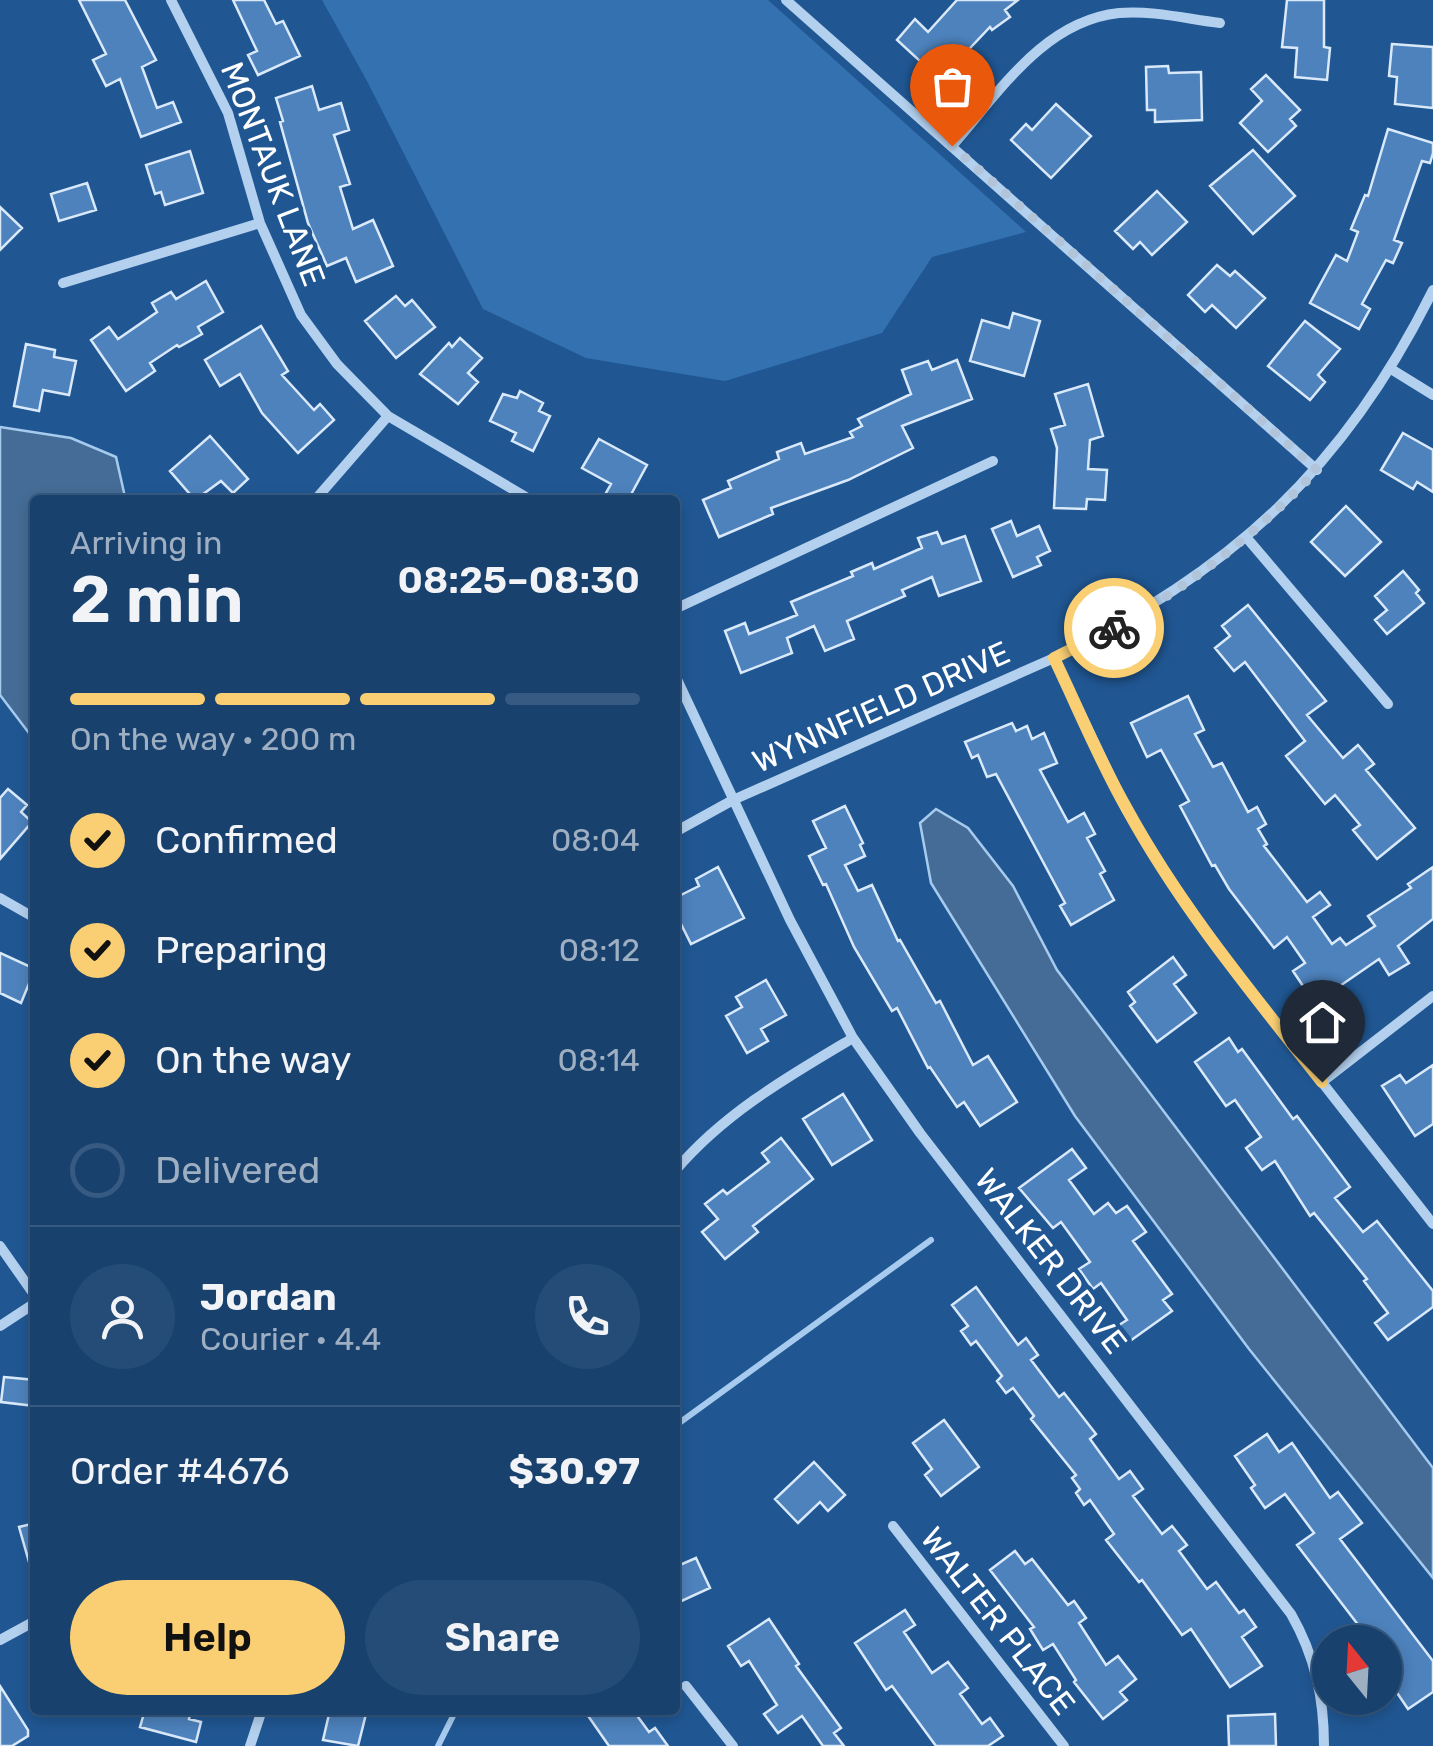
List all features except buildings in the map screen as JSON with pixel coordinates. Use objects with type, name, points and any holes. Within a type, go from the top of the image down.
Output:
[{"type":"street","name":"MONTAUK LANE","points":[[171,0],[228,113],[260,223],[302,315],[337,364],[388,416],[522,495]]},
{"type":"street","points":[[786,0],[1317,470]]},
{"type":"street","points":[[952,146],[1033,55],[1068,30],[1118,14],[1143,13],[1220,23]]},
{"type":"street","points":[[62,284],[260,223]]},
{"type":"street","name":"WYNNFIELD DRIVE","points":[[680,829],[733,800],[1054,658],[1165,598],[1246,537],[1317,470],[1391,369],[1433,290]]},
{"type":"street","points":[[1391,369],[1433,395]]},
{"type":"street","points":[[319,495],[388,416]]},
{"type":"street","points":[[680,607],[993,461]]},
{"type":"street","points":[[1246,537],[1388,704]]},
{"type":"street","points":[[1054,658],[1126,808],[1156,858],[1220,952],[1433,1224]]},
{"type":"street","points":[[680,685],[733,800]]},
{"type":"street","name":"WALKER DRIVE","points":[[733,800],[852,1038],[932,1148],[1281,1598],[1300,1628],[1317,1676],[1324,1746]]},
{"type":"street","points":[[0,898],[30,915]]},
{"type":"street","points":[[1322,1082],[1433,996]]},
{"type":"street","points":[[680,1166],[743,1107],[852,1038]]},
{"type":"street","points":[[0,1246],[30,1292]]},
{"type":"street","points":[[0,1326],[30,1304]]},
{"type":"street","name":"WALTER PLACE","points":[[893,1526],[1064,1746]]},
{"type":"street","points":[[0,1640],[30,1624]]},
{"type":"street","points":[[686,1686],[733,1746]]},
{"type":"street","points":[[250,1746],[260,1715]]},
{"type":"shaded area","points":[[322,0],[768,0],[1026,232],[932,257],[882,333],[725,381],[586,358],[483,309]]},
{"type":"shaded area","points":[[0,427],[71,438],[116,457],[125,495],[30,495],[30,734],[0,695]]},
{"type":"shaded area","points":[[936,809],[968,828],[1013,886],[1057,970],[1433,1468],[1433,1578],[1249,1349],[1075,1116],[931,883],[920,823]]},
{"type":"waterway","points":[[680,1422],[931,1240]]},
{"type":"waterway","points":[[438,1746],[454,1715]]},
{"type":"way so far","points":[[952,146],[1317,470],[1271,516],[1210,566],[1114,628]]},
{"type":"route","points":[[1114,628],[1054,658],[1126,808],[1160,864],[1220,952],[1322,1082]]}]
